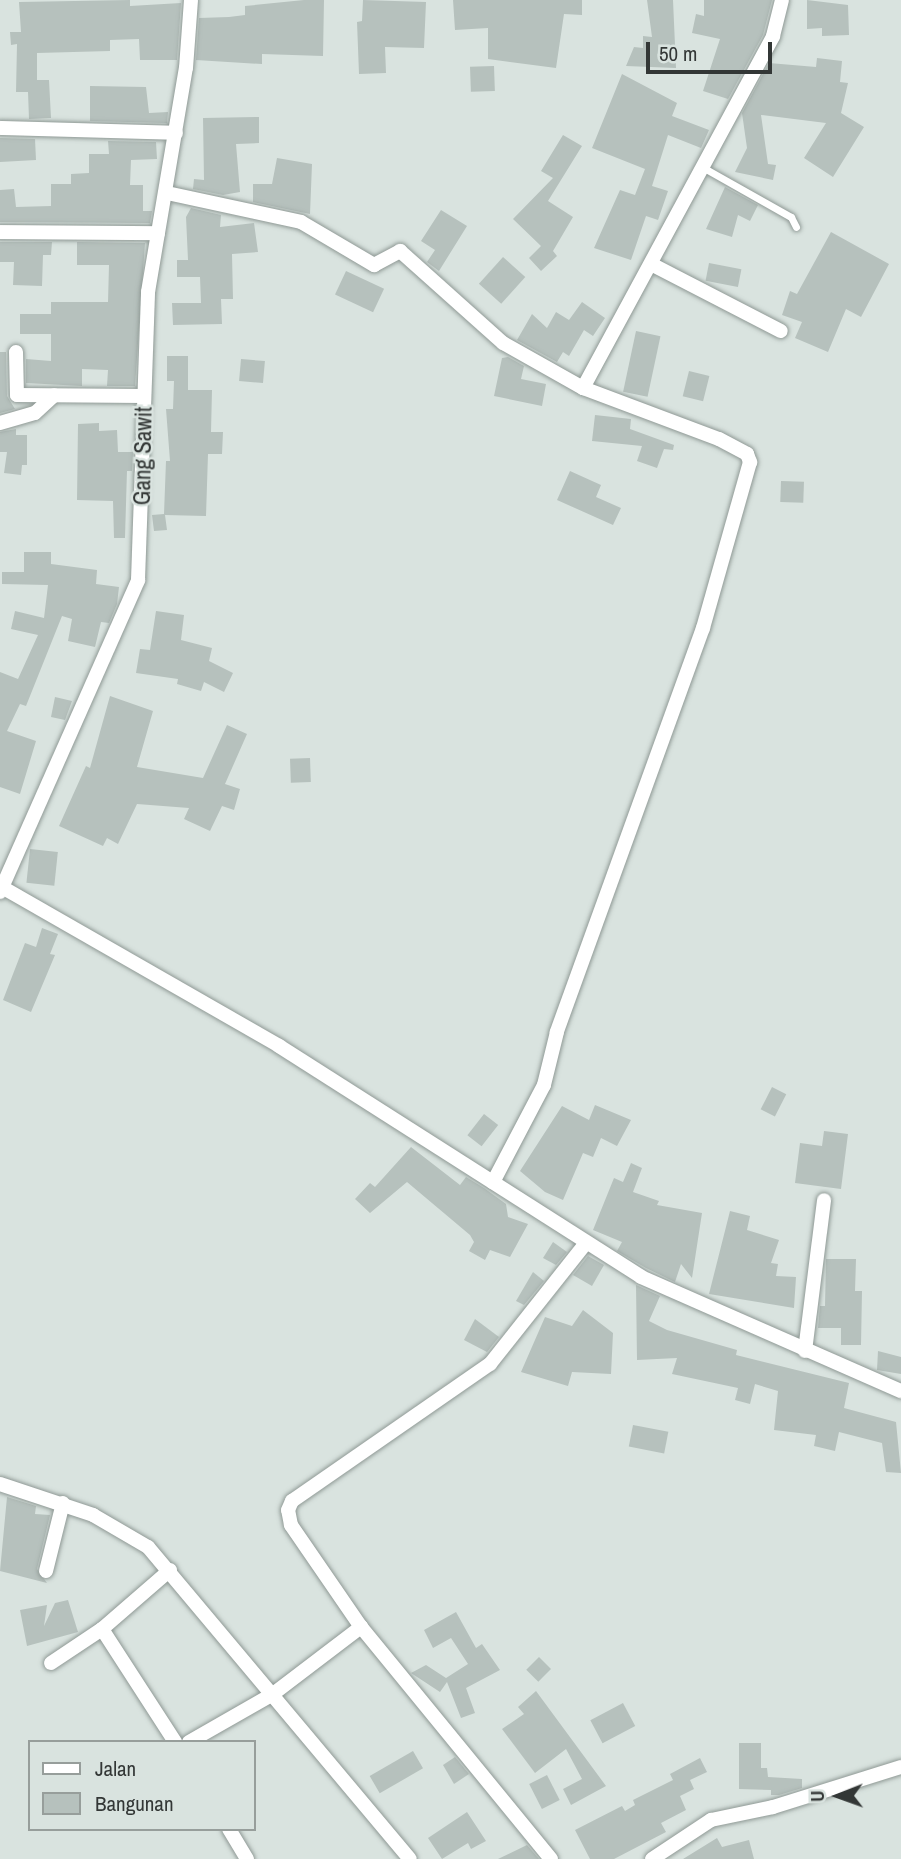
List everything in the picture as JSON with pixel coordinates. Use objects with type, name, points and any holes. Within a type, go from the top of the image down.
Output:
[{"type":"street","name":"Gang Sawit","points":[[1,888],[138,580],[148,292],[176,133],[191,0]]},
{"type":"street","points":[[583,388],[773,36],[782,0]]},
{"type":"street","points":[[0,128],[176,133]]},
{"type":"street","points":[[167,193],[301,222],[374,265],[400,251],[489,332],[583,388],[736,447],[747,454],[751,470],[703,628],[557,1032],[544,1086],[493,1182]]},
{"type":"street","points":[[0,232],[158,233]]},
{"type":"street","points":[[651,264],[780,331]]},
{"type":"street","points":[[16,352],[18,395],[144,396]]},
{"type":"street","points":[[0,422],[35,413],[54,395]]},
{"type":"street","points":[[1,888],[279,1046],[586,1243],[678,1297],[901,1391]]},
{"type":"street","points":[[805,1351],[824,1200]]},
{"type":"street","points":[[551,1859],[361,1628],[291,1525],[292,1501],[489,1364],[586,1243]]},
{"type":"street","points":[[0,1484],[63,1503],[148,1547],[410,1859]]},
{"type":"street","points":[[46,1571],[63,1503]]},
{"type":"street","points":[[51,1663],[102,1629],[170,1570]]},
{"type":"street","points":[[192,1740],[273,1694],[361,1628]]},
{"type":"street","points":[[102,1629],[174,1740]]},
{"type":"street","points":[[652,1859],[711,1820],[773,1807],[901,1766]]},
{"type":"street","points":[[230,1831],[247,1859]]},
{"type":"lane","points":[[704,168],[791,217],[796,227]]},
{"type":"building","points":[[130,0],[130,6],[181,3],[177,60],[140,60],[139,39],[110,40],[110,51],[37,53],[37,80],[49,80],[51,118],[29,119],[28,92],[16,92],[17,44],[11,45],[10,32],[21,32],[19,2]]},
{"type":"building","points":[[324,0],[323,56],[262,54],[262,64],[196,60],[199,18],[245,15],[245,6]]},
{"type":"building","points":[[363,0],[426,2],[424,48],[385,47],[386,73],[359,74],[357,22],[362,21]]},
{"type":"building","points":[[453,0],[582,0],[582,15],[564,14],[556,68],[488,59],[488,28],[455,30]]},
{"type":"building","points":[[647,0],[673,0],[676,68],[626,66],[634,47],[643,48],[643,36],[652,37]]},
{"type":"building","points":[[704,0],[772,0],[763,35],[728,99],[703,91],[720,39],[692,33],[696,14],[704,16]]},
{"type":"building","points":[[807,0],[848,5],[849,35],[822,36],[822,28],[807,29]]},
{"type":"building","points":[[817,58],[842,61],[840,82],[848,83],[841,113],[864,127],[833,177],[804,158],[826,123],[761,115],[768,164],[776,165],[773,180],[735,172],[747,148],[742,113],[769,63],[816,67]]},
{"type":"building","points":[[494,66],[495,91],[471,92],[470,67]]},
{"type":"building","points":[[622,74],[677,103],[672,116],[709,130],[701,148],[668,135],[652,186],[668,191],[658,220],[646,216],[631,260],[594,248],[620,190],[635,195],[645,169],[592,148]]},
{"type":"building","points":[[90,86],[146,87],[149,113],[168,112],[167,123],[90,121]]},
{"type":"building","points":[[259,117],[259,143],[236,144],[240,192],[223,195],[193,189],[194,179],[204,180],[203,118]]},
{"type":"building","points":[[563,135],[582,146],[548,201],[573,217],[553,251],[557,256],[541,271],[529,258],[541,246],[513,219],[553,178],[541,171]]},
{"type":"building","points":[[0,138],[35,139],[36,160],[0,162]]},
{"type":"building","points":[[108,141],[156,142],[157,159],[131,160],[130,185],[143,185],[143,211],[152,211],[150,223],[0,222],[0,190],[14,189],[16,207],[51,206],[51,184],[71,184],[71,174],[89,173],[89,154],[109,154]]},
{"type":"building","points":[[277,158],[312,164],[310,214],[253,202],[253,184],[272,184]]},
{"type":"building","points":[[725,187],[758,205],[750,221],[738,215],[732,237],[706,229]]},
{"type":"building","points":[[191,208],[221,215],[220,227],[254,223],[258,252],[232,254],[233,299],[221,299],[222,324],[173,325],[172,303],[201,303],[200,277],[177,277],[177,260],[188,260],[186,217]]},
{"type":"building","points":[[441,210],[467,226],[439,271],[427,262],[435,250],[421,241]]},
{"type":"building","points":[[831,232],[889,264],[861,317],[846,309],[828,352],[795,338],[802,322],[782,315],[790,291],[797,294]]},
{"type":"building","points":[[0,242],[52,242],[51,255],[43,255],[42,286],[13,285],[14,262],[0,262]]},
{"type":"building","points":[[77,242],[145,243],[135,386],[107,386],[108,370],[82,369],[82,386],[26,383],[26,359],[51,361],[51,334],[20,334],[20,314],[51,314],[51,302],[108,302],[109,265],[77,265]]},
{"type":"building","points":[[503,257],[525,277],[501,304],[479,284]]},
{"type":"building","points":[[709,263],[741,269],[738,287],[706,281]]},
{"type":"building","points":[[346,271],[384,289],[373,312],[335,295]]},
{"type":"building","points":[[582,302],[605,318],[593,336],[584,330],[569,356],[563,352],[557,362],[517,340],[532,314],[547,328],[556,312],[569,320]]},
{"type":"building","points":[[636,331],[660,336],[648,397],[623,392]]},
{"type":"building","points":[[0,352],[6,352],[7,396],[15,409],[0,413]]},
{"type":"building","points":[[167,356],[188,356],[188,390],[212,390],[211,432],[223,432],[222,454],[208,454],[206,516],[165,515],[167,530],[154,531],[152,515],[164,514],[166,461],[170,461],[166,409],[173,409],[174,381],[167,381]]},
{"type":"building","points":[[508,357],[524,366],[521,379],[546,384],[542,406],[494,396],[502,358]]},
{"type":"building","points":[[241,359],[265,361],[263,383],[239,381]]},
{"type":"building","points":[[689,371],[709,376],[703,401],[683,396]]},
{"type":"building","points":[[595,415],[631,419],[630,429],[674,445],[673,450],[664,449],[657,468],[637,461],[642,446],[592,441]]},
{"type":"building","points":[[99,423],[99,431],[117,430],[118,452],[133,452],[132,471],[127,471],[125,538],[114,538],[113,501],[77,500],[78,424]]},
{"type":"building","points":[[16,429],[16,435],[27,435],[27,465],[22,465],[21,475],[4,473],[7,452],[0,452],[0,432]]},
{"type":"building","points":[[570,471],[601,485],[596,497],[621,508],[613,525],[557,500]]},
{"type":"building","points":[[781,481],[804,482],[803,503],[780,502]]},
{"type":"building","points":[[24,552],[51,552],[51,564],[97,570],[96,584],[119,587],[117,604],[109,623],[101,622],[95,647],[68,641],[72,619],[62,616],[26,706],[20,704],[7,731],[36,741],[20,794],[0,787],[0,672],[18,679],[38,635],[11,629],[15,611],[44,618],[48,585],[2,584],[2,572],[24,572]]},
{"type":"building","points":[[156,611],[184,615],[181,640],[212,648],[209,661],[233,673],[224,692],[204,682],[201,691],[177,684],[178,679],[136,673],[140,649],[150,650]]},
{"type":"building","points":[[110,696],[153,711],[137,767],[203,778],[227,725],[247,734],[225,784],[240,789],[234,810],[222,806],[210,831],[184,819],[189,808],[137,804],[118,844],[107,838],[103,846],[59,826],[86,766],[90,768]]},
{"type":"building","points":[[55,697],[72,701],[65,720],[51,717]]},
{"type":"building","points":[[310,758],[311,782],[291,783],[290,759]]},
{"type":"building","points":[[30,849],[58,852],[54,886],[26,883]]},
{"type":"building","points":[[42,928],[58,934],[50,954],[55,955],[31,1012],[3,1000],[25,943],[36,947]]},
{"type":"building","points":[[772,1087],[786,1094],[775,1117],[761,1109]]},
{"type":"building","points":[[595,1105],[631,1120],[617,1146],[601,1138],[593,1157],[583,1153],[563,1200],[545,1192],[520,1171],[562,1106],[589,1120]]},
{"type":"building","points":[[484,1114],[498,1125],[482,1146],[467,1135]]},
{"type":"building","points":[[824,1131],[848,1134],[841,1189],[795,1183],[800,1143],[822,1146]]},
{"type":"building","points":[[411,1147],[460,1185],[466,1177],[484,1188],[506,1204],[508,1217],[528,1224],[510,1257],[490,1250],[485,1260],[469,1251],[474,1242],[470,1235],[407,1182],[370,1213],[355,1199],[370,1183],[375,1187]]},
{"type":"building","points":[[631,1163],[642,1168],[633,1192],[659,1201],[657,1205],[702,1213],[692,1278],[681,1264],[675,1282],[646,1268],[617,1251],[622,1242],[593,1230],[614,1178],[623,1182]]},
{"type":"building","points":[[730,1211],[750,1216],[747,1230],[779,1240],[771,1263],[778,1264],[776,1276],[796,1277],[794,1308],[709,1294]]},
{"type":"building","points":[[553,1242],[567,1252],[556,1265],[543,1258]]},
{"type":"building","points":[[588,1256],[604,1265],[592,1286],[573,1275]]},
{"type":"building","points":[[826,1259],[856,1259],[855,1291],[862,1291],[861,1345],[841,1345],[841,1328],[818,1328],[820,1306],[825,1306]]},
{"type":"building","points":[[533,1272],[544,1281],[524,1305],[516,1301]]},
{"type":"building","points":[[636,1285],[660,1296],[649,1321],[667,1330],[737,1350],[736,1355],[849,1383],[844,1408],[896,1422],[901,1473],[886,1472],[882,1443],[839,1432],[835,1451],[814,1446],[816,1435],[774,1430],[778,1391],[755,1384],[750,1404],[735,1400],[738,1388],[672,1374],[677,1358],[637,1360]]},
{"type":"building","points":[[583,1310],[613,1333],[611,1374],[572,1372],[568,1386],[521,1372],[545,1317],[572,1326]]},
{"type":"building","points":[[475,1319],[499,1337],[487,1352],[464,1340]]},
{"type":"building","points":[[878,1351],[901,1357],[901,1374],[877,1370]]},
{"type":"building","points":[[633,1425],[668,1432],[664,1453],[629,1447]]},
{"type":"building","points":[[7,1497],[36,1506],[35,1514],[50,1515],[37,1569],[47,1583],[0,1571]]},
{"type":"building","points":[[68,1600],[78,1632],[27,1646],[20,1610],[47,1605],[44,1626],[55,1603]]},
{"type":"building","points":[[456,1612],[476,1648],[482,1644],[500,1670],[466,1688],[475,1713],[461,1718],[447,1682],[440,1692],[411,1673],[426,1665],[446,1678],[468,1664],[451,1638],[433,1648],[424,1630]]},
{"type":"building","points":[[539,1657],[551,1669],[538,1682],[526,1670]]},
{"type":"building","points":[[536,1691],[606,1786],[571,1805],[563,1789],[582,1779],[566,1749],[535,1773],[502,1729],[524,1714],[518,1707]]},
{"type":"building","points":[[623,1703],[635,1726],[603,1743],[590,1720]]},
{"type":"building","points":[[739,1743],[761,1743],[761,1768],[767,1768],[768,1777],[802,1779],[802,1788],[779,1795],[771,1795],[771,1790],[739,1789]]},
{"type":"building","points":[[413,1751],[423,1768],[380,1793],[370,1776]]},
{"type":"building","points":[[455,1757],[469,1774],[454,1784],[443,1765]]},
{"type":"building","points":[[700,1758],[707,1772],[690,1780],[694,1789],[680,1796],[686,1810],[661,1823],[666,1832],[614,1859],[590,1859],[575,1830],[622,1806],[625,1811],[635,1805],[633,1800],[673,1780],[670,1774]]},
{"type":"building","points":[[547,1775],[560,1800],[542,1809],[529,1784]]},
{"type":"building","points":[[467,1812],[486,1841],[471,1849],[468,1843],[442,1859],[428,1838]]},
{"type":"building","points":[[717,1838],[722,1847],[749,1840],[754,1859],[683,1859]]},
{"type":"building","points":[[527,1845],[539,1859],[498,1859]]}]
